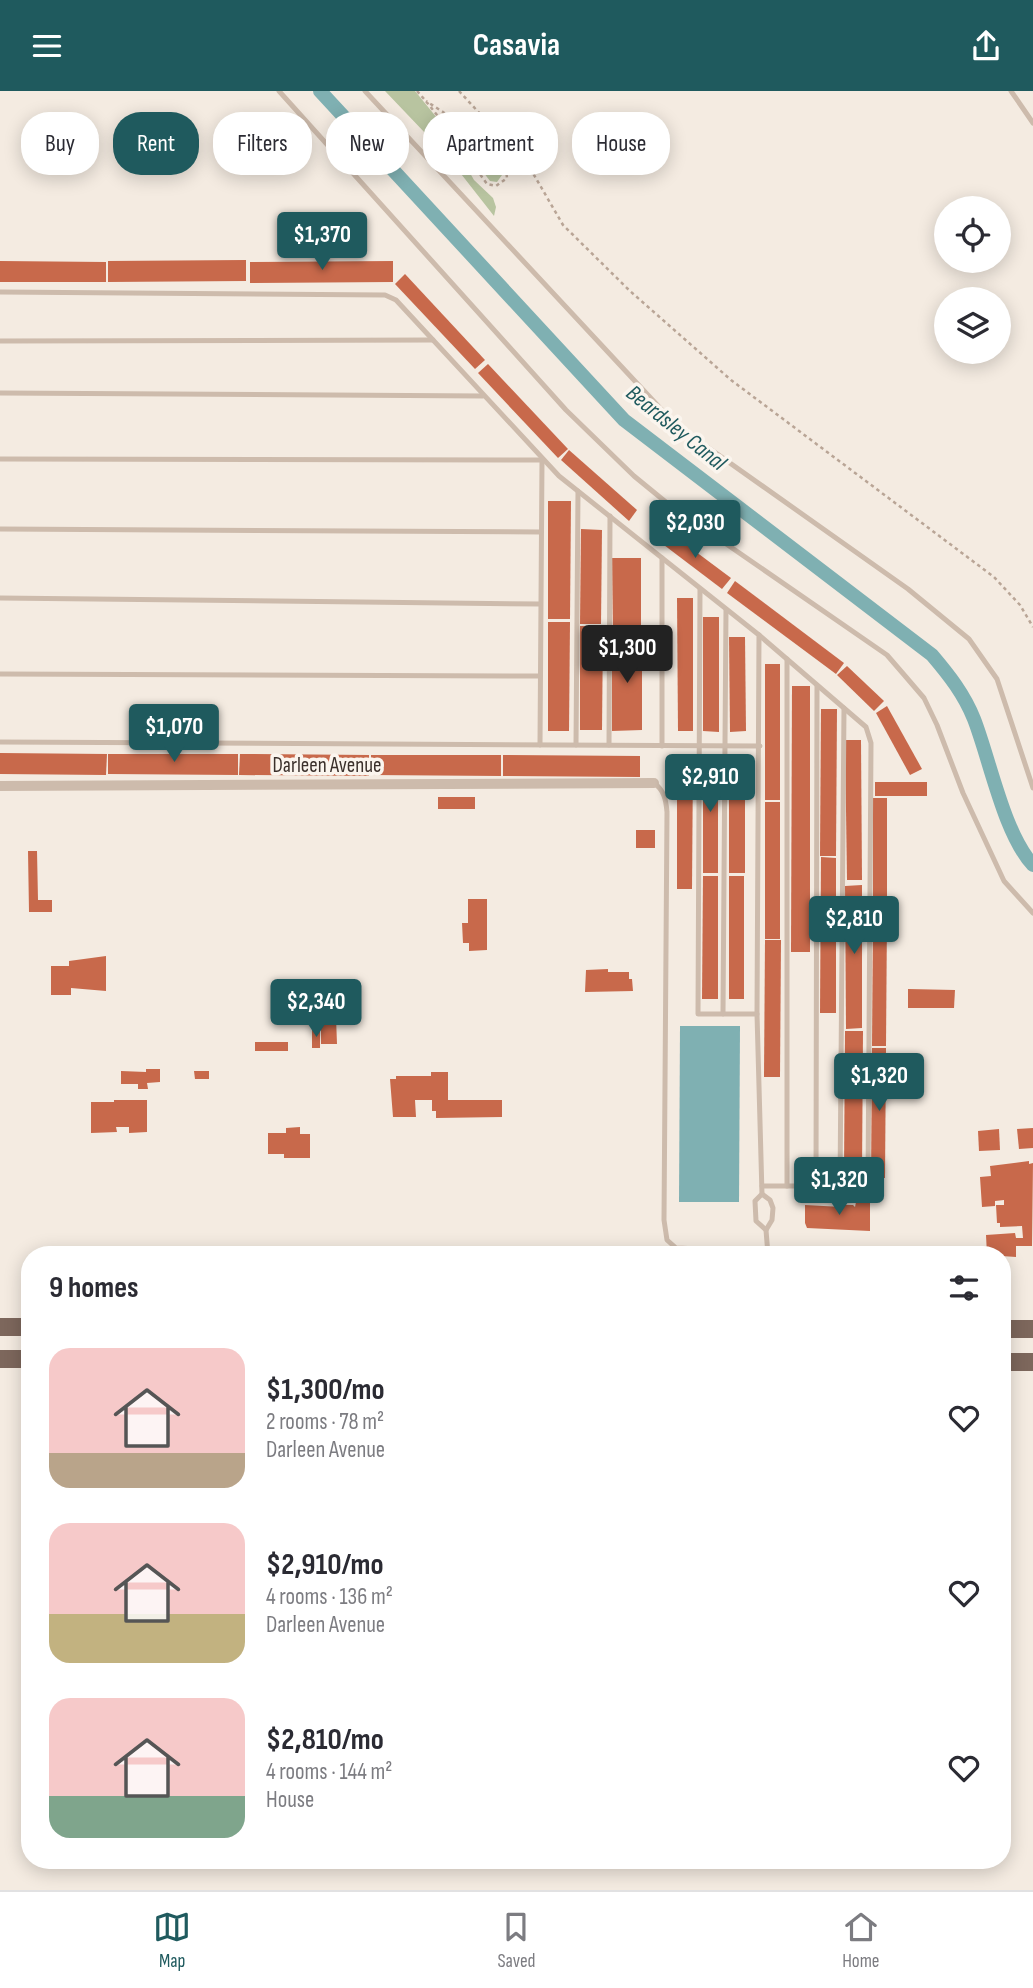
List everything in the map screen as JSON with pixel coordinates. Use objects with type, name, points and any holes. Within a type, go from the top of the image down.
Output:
[{"type":"main road","points":[[0,1327],[21,1327]]},
{"type":"main road","points":[[1011,1329],[1033,1329]]},
{"type":"main road","points":[[0,1359],[21,1359]]},
{"type":"main road","points":[[1011,1361],[1033,1362]]},
{"type":"street","name":"Darleen Avenue","points":[[0,786],[654,783]]},
{"type":"lane","points":[[279,91],[566,410],[634,477],[678,511],[887,655],[924,698],[1004,881],[1033,913]]},
{"type":"lane","points":[[365,91],[660,408],[689,433],[908,589],[969,639],[996,679],[1033,788]]},
{"type":"lane","points":[[1011,91],[1033,123]]},
{"type":"lane","points":[[0,292],[385,295],[397,300],[542,460],[759,635],[866,727],[871,743],[867,1186],[762,1186]]},
{"type":"lane","points":[[0,341],[433,340]]},
{"type":"lane","points":[[0,393],[485,396]]},
{"type":"lane","points":[[0,459],[542,460]]},
{"type":"lane","points":[[540,745],[542,460]]},
{"type":"lane","points":[[576,745],[578,491]]},
{"type":"lane","points":[[609,745],[610,516]]},
{"type":"lane","points":[[0,529],[541,532]]},
{"type":"lane","points":[[662,558],[662,746]]},
{"type":"lane","points":[[700,589],[698,1014],[757,1014]]},
{"type":"lane","points":[[0,599],[540,604]]},
{"type":"lane","points":[[723,1014],[726,609]]},
{"type":"lane","points":[[759,635],[757,1014],[762,1194],[755,1202],[756,1221],[766,1230]]},
{"type":"lane","points":[[787,659],[787,1186]]},
{"type":"lane","points":[[0,674],[540,676]]},
{"type":"lane","points":[[816,1186],[817,685]]},
{"type":"lane","points":[[840,1186],[844,708]]},
{"type":"lane","points":[[0,742],[760,746]]},
{"type":"lane","points":[[654,783],[660,787],[667,801],[664,1220],[667,1240],[674,1246]]},
{"type":"lane","points":[[762,1194],[770,1200],[773,1208],[772,1220],[766,1230],[767,1246]]},
{"type":"path","points":[[417,91],[487,184],[496,186],[507,179],[506,169],[443,112],[426,101]]},
{"type":"path","points":[[459,91],[530,168],[563,225],[586,251],[731,380],[994,577],[1020,605],[1033,627]]},
{"type":"green space","points":[[385,91],[415,91],[432,112],[423,112],[423,131],[409,116],[409,112],[405,112]]},
{"type":"green space","points":[[462,175],[471,175],[493,198],[496,207],[494,216]]},
{"type":"green space","points":[[485,175],[502,175],[497,182],[490,181]]},
{"type":"water","points":[[680,1026],[740,1026],[739,1202],[679,1202]]},
{"type":"building","points":[[246,260],[246,281],[108,282],[108,261]]},
{"type":"building","points":[[0,261],[106,262],[106,282],[0,282]]},
{"type":"building","points":[[393,261],[393,282],[250,283],[250,262]]},
{"type":"building","points":[[405,274],[485,360],[475,369],[395,284]]},
{"type":"building","points":[[488,364],[568,449],[558,458],[478,373]]},
{"type":"building","points":[[569,450],[637,510],[629,521],[561,460]]},
{"type":"building","points":[[548,501],[571,501],[570,619],[548,619]]},
{"type":"building","points":[[581,529],[602,530],[601,624],[580,624]]},
{"type":"building","points":[[668,531],[731,578],[722,589],[660,542]]},
{"type":"building","points":[[612,558],[641,558],[641,637],[613,637]]},
{"type":"building","points":[[735,581],[844,663],[836,674],[727,593]]},
{"type":"building","points":[[677,598],[693,598],[693,731],[678,731]]},
{"type":"building","points":[[703,617],[719,617],[719,732],[703,731]]},
{"type":"building","points":[[548,622],[570,622],[569,731],[548,731]]},
{"type":"building","points":[[580,626],[603,626],[602,730],[580,730]]},
{"type":"building","points":[[729,637],[745,637],[746,731],[730,732]]},
{"type":"building","points":[[612,639],[642,639],[642,730],[612,731]]},
{"type":"building","points":[[765,664],[780,664],[780,800],[765,800]]},
{"type":"building","points":[[847,666],[884,701],[874,711],[837,675]]},
{"type":"building","points":[[792,686],[810,686],[810,952],[791,952]]},
{"type":"building","points":[[887,706],[922,769],[910,775],[876,713]]},
{"type":"building","points":[[821,709],[837,709],[836,856],[820,856]]},
{"type":"building","points":[[845,740],[861,740],[862,880],[847,880]]},
{"type":"building","points":[[0,753],[107,754],[106,775],[0,774]]},
{"type":"building","points":[[108,754],[238,754],[238,775],[108,774]]},
{"type":"building","points":[[240,754],[369,755],[369,776],[239,775]]},
{"type":"building","points":[[371,755],[501,755],[501,776],[371,775]]},
{"type":"building","points":[[503,755],[640,756],[640,777],[503,776]]},
{"type":"building","points":[[703,756],[718,756],[718,873],[703,873]]},
{"type":"building","points":[[729,756],[745,756],[745,873],[729,873]]},
{"type":"building","points":[[677,758],[693,758],[692,889],[677,889]]},
{"type":"building","points":[[875,782],[927,782],[927,796],[875,796]]},
{"type":"building","points":[[438,797],[475,797],[475,809],[438,809]]},
{"type":"building","points":[[873,798],[887,798],[887,915],[873,915]]},
{"type":"building","points":[[765,802],[780,802],[780,939],[765,939]]},
{"type":"building","points":[[636,830],[655,830],[655,848],[636,848]]},
{"type":"building","points":[[28,851],[37,851],[38,900],[52,900],[52,912],[29,912]]},
{"type":"building","points":[[821,857],[836,858],[836,1013],[820,1013]]},
{"type":"building","points":[[703,876],[718,876],[718,999],[702,999]]},
{"type":"building","points":[[729,876],[744,876],[744,999],[729,999]]},
{"type":"building","points":[[862,885],[862,1028],[846,1029],[845,886]]},
{"type":"building","points":[[468,899],[487,899],[487,950],[469,951],[469,943],[463,943],[462,923],[468,923]]},
{"type":"building","points":[[873,917],[887,917],[886,1046],[872,1046]]},
{"type":"building","points":[[765,940],[781,940],[780,1077],[764,1077]]},
{"type":"building","points":[[106,956],[106,991],[71,988],[71,995],[51,995],[51,966],[69,966],[69,961]]},
{"type":"building","points":[[608,969],[608,972],[629,972],[633,991],[585,992],[586,970]]},
{"type":"building","points":[[908,989],[955,990],[954,1008],[908,1008]]},
{"type":"building","points":[[336,1017],[337,1044],[321,1044],[321,1028],[312,1028],[312,1018]]},
{"type":"building","points":[[312,1030],[320,1030],[320,1048],[312,1048]]},
{"type":"building","points":[[845,1031],[863,1031],[862,1172],[844,1172]]},
{"type":"building","points":[[255,1042],[288,1042],[288,1051],[255,1051]]},
{"type":"building","points":[[872,1048],[886,1048],[885,1178],[871,1178]]},
{"type":"building","points":[[146,1069],[160,1069],[160,1082],[147,1083],[148,1089],[138,1089],[138,1084],[121,1084],[121,1071],[146,1072]]},
{"type":"building","points":[[194,1071],[209,1071],[209,1079],[195,1079]]},
{"type":"building","points":[[431,1072],[448,1072],[448,1100],[502,1100],[502,1117],[436,1118],[436,1111],[432,1111],[432,1100],[415,1100],[416,1117],[393,1117],[390,1079],[396,1079],[396,1076],[431,1076]]},
{"type":"building","points":[[147,1100],[147,1132],[129,1133],[129,1127],[116,1127],[117,1132],[91,1133],[91,1102]]},
{"type":"building","points":[[300,1127],[300,1134],[310,1134],[310,1158],[284,1158],[284,1154],[268,1154],[268,1133],[286,1133],[286,1128]]},
{"type":"building","points":[[1033,1128],[1033,1148],[1019,1149],[1017,1129]]},
{"type":"building","points":[[999,1129],[1000,1150],[979,1151],[978,1131]]},
{"type":"building","points":[[1029,1161],[1029,1164],[1033,1163],[1032,1246],[1016,1246],[1016,1257],[1011,1257],[1011,1246],[987,1246],[986,1235],[1015,1233],[1016,1238],[1023,1238],[1022,1226],[1000,1227],[1000,1223],[997,1223],[996,1205],[1004,1205],[1004,1200],[995,1201],[995,1206],[982,1207],[980,1177],[991,1176],[990,1166]]},
{"type":"building","points":[[856,1202],[870,1203],[870,1231],[807,1228],[805,1205],[855,1207]]},
{"type":"waterway","name":"Beardsley Canal","points":[[320,91],[624,420],[932,655],[956,685],[970,710],[1006,816],[1023,852],[1033,865]]}]
